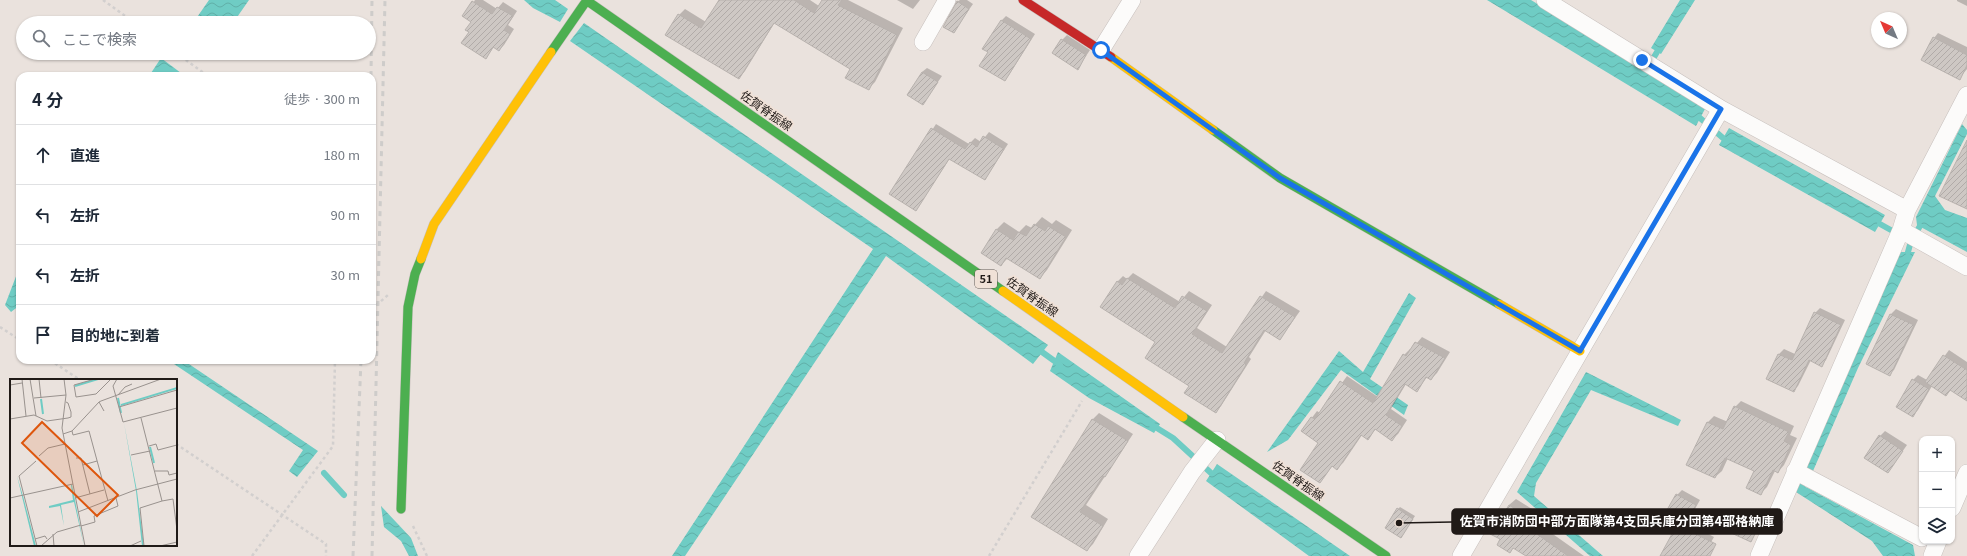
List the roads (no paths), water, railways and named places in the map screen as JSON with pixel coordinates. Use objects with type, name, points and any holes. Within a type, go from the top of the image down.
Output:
[{"type":"street","points":[[401,509],[408,307],[415,274],[434,224],[587,0]]},
{"type":"street","name":"佐賀脊振線","points":[[587,0],[1213,445],[1386,556]]},
{"type":"street","points":[[923,42],[947,0]]},
{"type":"street","points":[[1023,0],[1101,50],[1280,178],[1580,351]]},
{"type":"street","points":[[1101,50],[1132,0]]},
{"type":"street","points":[[1545,0],[1658,69],[1719,114],[1907,210]]},
{"type":"street","points":[[1759,556],[1901,230],[1907,210],[1967,95]]},
{"type":"street","points":[[1461,556],[1719,114]]},
{"type":"street","points":[[1901,230],[1967,267]]},
{"type":"street","points":[[1138,556],[1192,472],[1213,445]]},
{"type":"street","points":[[1795,471],[1919,538]]},
{"type":"street","points":[[1955,501],[1967,473]]},
{"type":"water","points":[[209,0],[249,0],[238,16],[198,16]]},
{"type":"water","points":[[524,0],[555,0],[568,9],[560,22],[533,8]]},
{"type":"water","points":[[1487,0],[1531,0],[1706,107],[1696,126]]},
{"type":"water","points":[[1680,0],[1695,0],[1661,54],[1651,48]]},
{"type":"water","points":[[584,23],[1048,345],[1033,364],[886,256],[685,556],[672,556],[873,249],[570,41]]},
{"type":"water","points":[[160,60],[164,60],[180,72],[152,72]]},
{"type":"water","points":[[1962,124],[1967,130],[1967,134],[1935,196],[1945,210],[1967,218],[1967,252],[1917,225],[1916,217]]},
{"type":"water","points":[[1729,128],[1885,215],[1875,232],[1719,145]]},
{"type":"water","points":[[1900,252],[1915,252],[1858,368],[1813,471],[1804,466]]},
{"type":"water","points":[[16,276],[16,308],[11,312],[5,305]]},
{"type":"water","points":[[1409,293],[1416,298],[1370,379],[1408,405],[1404,415],[1341,370],[1288,440],[1267,452],[1339,351],[1363,372]]},
{"type":"water","points":[[1058,352],[1160,424],[1154,433],[1089,398],[1050,371]]},
{"type":"water","points":[[174,364],[189,364],[318,451],[297,477],[289,471],[303,450]]},
{"type":"water","points":[[1586,372],[1681,420],[1678,426],[1591,390],[1536,483],[1534,496],[1603,556],[1590,556],[1517,492]]},
{"type":"water","points":[[1217,464],[1350,556],[1309,556],[1206,481]]},
{"type":"water","points":[[1798,484],[1913,545],[1915,556],[1883,556],[1872,541],[1796,492]]},
{"type":"water","points":[[381,506],[411,538],[418,556],[409,556],[401,541],[384,527]]},
{"type":"waterway","points":[[1650,64],[1657,52]]},
{"type":"waterway","points":[[1700,118],[1723,138]]},
{"type":"waterway","points":[[1880,224],[1898,234]]},
{"type":"waterway","points":[[1908,252],[1911,241],[1920,226]]},
{"type":"waterway","points":[[1042,352],[1060,365]]},
{"type":"waterway","points":[[1152,425],[1173,438],[1211,473]]},
{"type":"waterway","points":[[1802,486],[1808,468]]},
{"type":"waterway","points":[[324,473],[344,495]]},
{"type":"railway","points":[[372,0],[372,16]]},
{"type":"railway","points":[[372,556],[385,0]]},
{"type":"railway","points":[[371,60],[371,72]]},
{"type":"railway","points":[[353,556],[361,364]]},
{"type":"place","name":"佐賀市消防団中部方面隊第4支団兵庫分団第4部格納庫","points":[[1399,523]]}]
